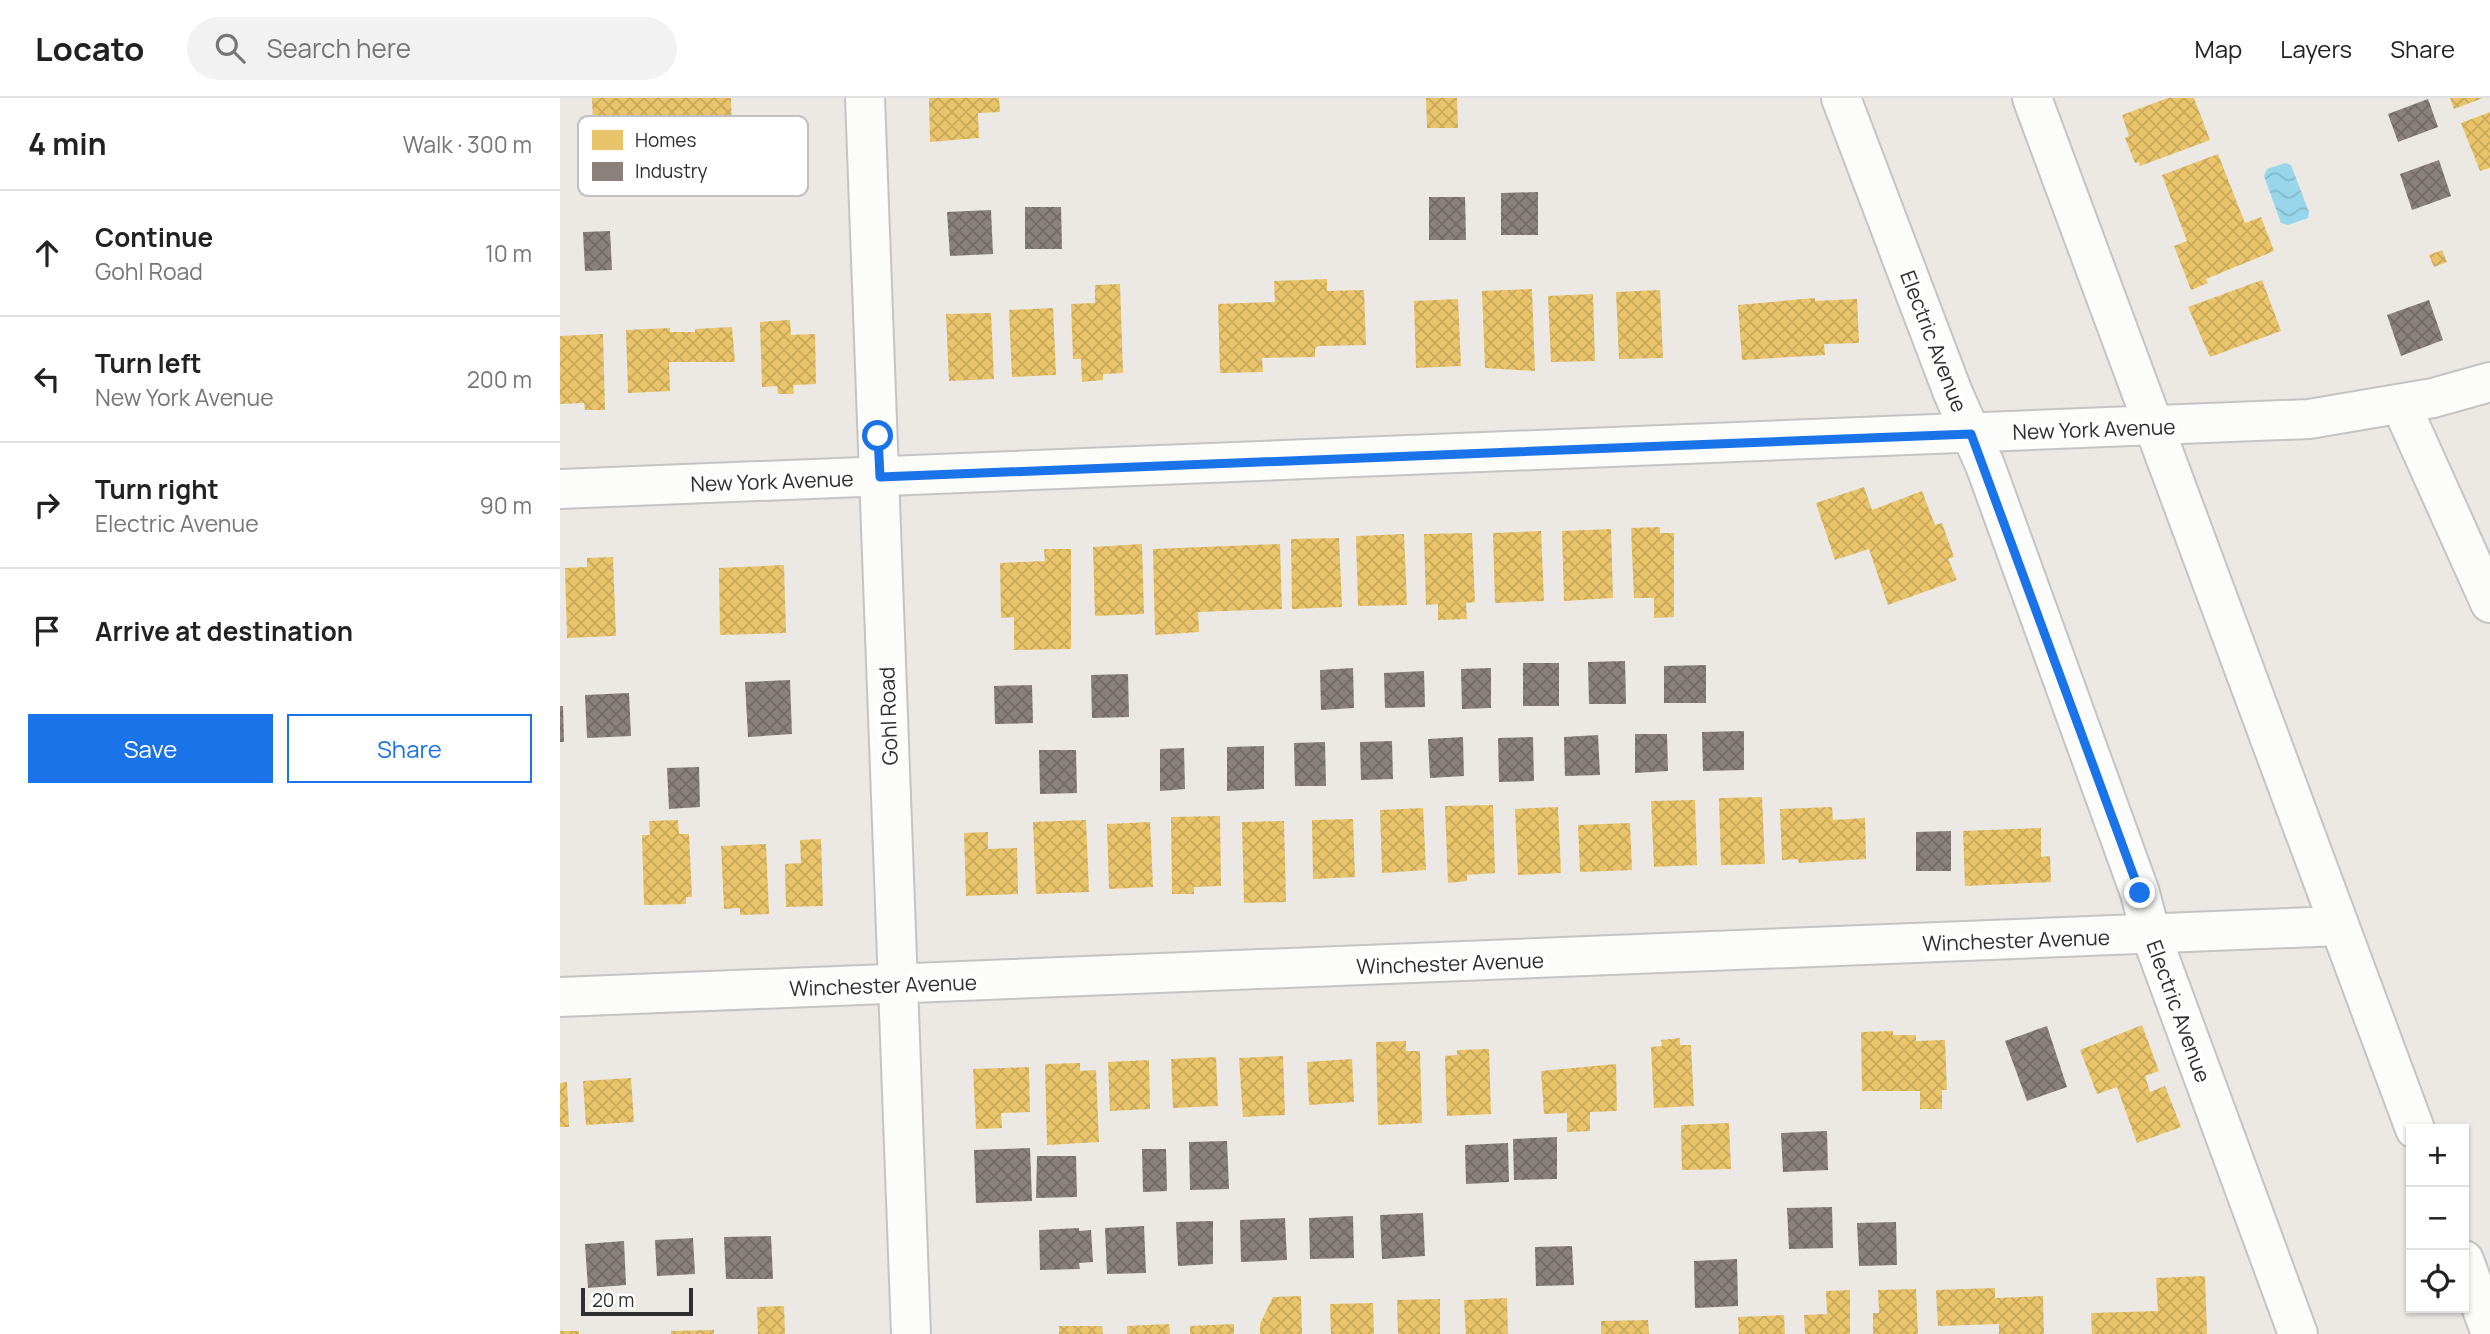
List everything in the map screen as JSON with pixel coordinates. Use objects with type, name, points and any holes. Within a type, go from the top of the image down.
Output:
[{"type":"street","name":"Gohl Road","points":[[866,98],[911,1334]]},
{"type":"street","name":"Electric Avenue","points":[[1841,98],[1971,434],[2298,1334]]},
{"type":"street","points":[[2032,98],[2413,1124]]},
{"type":"street","name":"New York Avenue","points":[[560,489],[2309,419],[2401,405],[2490,382]]},
{"type":"street","points":[[2401,405],[2490,603]]},
{"type":"street","name":"Winchester Avenue","points":[[560,997],[2339,926]]},
{"type":"street","points":[[2469,1274],[2490,1331]]},
{"type":"water","points":[[2285,163],[2291,165],[2309,212],[2308,218],[2288,225],[2281,223],[2264,176],[2267,169]]},
{"type":"building: Homes","points":[[592,98],[731,98],[732,116],[593,116]]},
{"type":"building: Homes","points":[[929,98],[999,98],[1000,112],[978,113],[979,138],[930,142]]},
{"type":"building: Homes","points":[[1426,98],[1457,98],[1458,128],[1427,128]]},
{"type":"building: Homes","points":[[2168,98],[2194,98],[2210,140],[2140,166],[2139,162],[2135,163],[2125,138],[2129,136],[2122,115]]},
{"type":"building: Homes","points":[[2450,98],[2483,98],[2454,109]]},
{"type":"building: Homes","points":[[2490,112],[2490,168],[2480,171],[2461,123]]},
{"type":"building: Homes","points":[[2218,154],[2245,223],[2261,217],[2274,251],[2206,279],[2208,283],[2191,290],[2174,246],[2187,241],[2162,175]]},
{"type":"building: Homes","points":[[2442,250],[2447,262],[2434,267],[2429,255]]},
{"type":"building: Homes","points":[[1327,279],[1327,291],[1364,290],[1366,345],[1318,346],[1315,349],[1315,357],[1262,358],[1263,372],[1220,373],[1218,304],[1275,302],[1274,281]]},
{"type":"building: Homes","points":[[2262,280],[2281,331],[2210,357],[2188,307]]},
{"type":"building: Homes","points":[[1120,284],[1123,373],[1103,374],[1103,380],[1082,382],[1081,359],[1073,359],[1071,304],[1095,303],[1095,285]]},
{"type":"building: Homes","points":[[1532,289],[1535,371],[1485,368],[1482,291]]},
{"type":"building: Homes","points":[[1660,290],[1663,358],[1619,359],[1616,292]]},
{"type":"building: Homes","points":[[1593,294],[1595,361],[1551,362],[1548,296]]},
{"type":"building: Homes","points":[[1815,298],[1815,301],[1857,299],[1859,343],[1824,344],[1825,355],[1742,360],[1738,305]]},
{"type":"building: Homes","points":[[1458,299],[1461,366],[1416,368],[1414,301]]},
{"type":"building: Homes","points":[[1053,308],[1056,375],[1012,377],[1009,310]]},
{"type":"building: Homes","points":[[991,313],[994,379],[949,381],[946,314]]},
{"type":"building: Homes","points":[[790,320],[791,335],[815,334],[816,384],[793,385],[794,394],[778,394],[777,386],[762,387],[760,322]]},
{"type":"building: Homes","points":[[732,327],[735,362],[669,362],[670,391],[628,393],[626,330],[670,328],[670,332],[695,332],[695,329]]},
{"type":"building: Homes","points":[[603,334],[605,410],[585,410],[584,403],[560,404],[560,336]]},
{"type":"building: Homes","points":[[1864,487],[1872,510],[1922,491],[1935,525],[1942,523],[1954,557],[1948,559],[1957,580],[1888,605],[1869,549],[1835,560],[1816,503]]},
{"type":"building: Homes","points":[[1660,527],[1660,533],[1674,533],[1674,617],[1654,618],[1654,598],[1634,598],[1631,528]]},
{"type":"building: Homes","points":[[1611,529],[1613,598],[1564,601],[1562,531]]},
{"type":"building: Homes","points":[[1541,531],[1544,601],[1495,603],[1493,533]]},
{"type":"building: Homes","points":[[1472,533],[1475,602],[1466,603],[1467,619],[1438,620],[1438,604],[1426,605],[1424,534]]},
{"type":"building: Homes","points":[[1404,534],[1407,605],[1358,606],[1356,536]]},
{"type":"building: Homes","points":[[1339,538],[1342,607],[1292,609],[1291,539]]},
{"type":"building: Homes","points":[[1142,544],[1144,614],[1095,616],[1093,547]]},
{"type":"building: Homes","points":[[1280,544],[1282,609],[1198,612],[1199,632],[1155,635],[1153,549]]},
{"type":"building: Homes","points":[[1044,549],[1071,549],[1071,649],[1014,650],[1014,617],[1001,618],[1000,563],[1045,561]]},
{"type":"building: Homes","points":[[613,557],[616,636],[567,638],[565,568],[587,567],[587,558]]},
{"type":"building: Homes","points":[[784,565],[786,633],[720,635],[719,568]]},
{"type":"building: Homes","points":[[1762,797],[1765,864],[1721,865],[1719,798]]},
{"type":"building: Homes","points":[[1695,800],[1697,865],[1654,867],[1651,801]]},
{"type":"building: Homes","points":[[1493,805],[1495,873],[1467,875],[1467,881],[1448,883],[1445,806]]},
{"type":"building: Homes","points":[[1558,807],[1561,873],[1518,875],[1515,809]]},
{"type":"building: Homes","points":[[1832,807],[1833,820],[1865,818],[1866,859],[1799,863],[1798,859],[1782,860],[1780,809]]},
{"type":"building: Homes","points":[[1423,808],[1426,870],[1382,873],[1380,810]]},
{"type":"building: Homes","points":[[1220,816],[1221,886],[1194,887],[1194,894],[1172,894],[1171,817]]},
{"type":"building: Homes","points":[[1353,819],[1355,877],[1313,879],[1312,820]]},
{"type":"building: Homes","points":[[678,820],[679,834],[689,834],[692,897],[686,897],[686,904],[644,905],[642,835],[650,835],[649,821]]},
{"type":"building: Homes","points":[[1086,820],[1089,892],[1036,894],[1033,822]]},
{"type":"building: Homes","points":[[1284,821],[1286,902],[1244,903],[1242,822]]},
{"type":"building: Homes","points":[[1150,822],[1153,887],[1109,889],[1107,824]]},
{"type":"building: Homes","points":[[1630,823],[1632,870],[1580,872],[1578,825]]},
{"type":"building: Homes","points":[[2041,828],[2041,857],[2050,856],[2051,882],[1965,886],[1963,831]]},
{"type":"building: Homes","points":[[988,832],[988,849],[1017,848],[1018,894],[966,896],[964,833]]},
{"type":"building: Homes","points":[[821,839],[823,906],[786,907],[785,864],[801,863],[800,840]]},
{"type":"building: Homes","points":[[766,844],[769,914],[740,915],[740,908],[724,909],[721,846]]},
{"type":"building: Homes","points":[[2142,1025],[2159,1071],[2145,1076],[2150,1092],[2165,1086],[2181,1127],[2137,1143],[2117,1087],[2097,1094],[2080,1050]]},
{"type":"building: Homes","points":[[1893,1031],[1893,1035],[1916,1035],[1916,1041],[1945,1040],[1947,1090],[1942,1090],[1942,1109],[1920,1109],[1920,1091],[1862,1091],[1861,1032]]},
{"type":"building: Homes","points":[[1680,1038],[1680,1045],[1691,1045],[1694,1106],[1654,1108],[1651,1047],[1662,1046],[1661,1040]]},
{"type":"building: Homes","points":[[1406,1041],[1406,1051],[1420,1051],[1422,1123],[1378,1125],[1376,1042]]},
{"type":"building: Homes","points":[[1489,1049],[1491,1114],[1447,1116],[1445,1056],[1457,1055],[1457,1050]]},
{"type":"building: Homes","points":[[1283,1056],[1285,1115],[1243,1117],[1239,1058]]},
{"type":"building: Homes","points":[[1216,1057],[1218,1106],[1173,1108],[1171,1059]]},
{"type":"building: Homes","points":[[1352,1059],[1354,1102],[1309,1105],[1307,1062]]},
{"type":"building: Homes","points":[[1149,1060],[1150,1109],[1110,1111],[1108,1062]]},
{"type":"building: Homes","points":[[1080,1063],[1080,1071],[1096,1070],[1099,1142],[1047,1145],[1045,1064]]},
{"type":"building: Homes","points":[[1616,1064],[1617,1111],[1590,1112],[1590,1131],[1567,1132],[1567,1113],[1544,1114],[1541,1071]]},
{"type":"building: Homes","points":[[1029,1067],[1030,1112],[1001,1113],[1002,1128],[976,1129],[973,1069]]},
{"type":"building: Homes","points":[[631,1078],[634,1122],[586,1125],[583,1081]]},
{"type":"building: Homes","points":[[567,1082],[569,1127],[560,1127],[560,1083]]},
{"type":"building: Homes","points":[[1729,1123],[1731,1169],[1682,1170],[1681,1125]]},
{"type":"building: Homes","points":[[2205,1276],[2207,1334],[2092,1334],[2091,1313],[2158,1311],[2156,1278]]},
{"type":"building: Homes","points":[[1995,1288],[1995,1298],[2043,1296],[2044,1334],[1999,1334],[1999,1324],[1938,1326],[1936,1290]]},
{"type":"building: Homes","points":[[1916,1289],[1918,1334],[1873,1334],[1873,1313],[1879,1313],[1878,1290]]},
{"type":"building: Homes","points":[[1850,1290],[1850,1334],[1805,1334],[1804,1315],[1827,1314],[1826,1291]]},
{"type":"building: Homes","points":[[1301,1296],[1302,1334],[1260,1334],[1260,1324],[1273,1297]]},
{"type":"building: Homes","points":[[1507,1298],[1508,1334],[1466,1334],[1464,1300]]},
{"type":"building: Homes","points":[[1440,1299],[1440,1334],[1398,1334],[1397,1300]]},
{"type":"building: Homes","points":[[1373,1303],[1374,1334],[1331,1334],[1330,1304]]},
{"type":"building: Homes","points":[[784,1306],[785,1334],[758,1334],[757,1307]]},
{"type":"building: Homes","points":[[1784,1315],[1785,1334],[1739,1334],[1738,1317]]},
{"type":"building: Homes","points":[[1648,1320],[1649,1334],[1601,1334],[1601,1321]]},
{"type":"building: Homes","points":[[1169,1324],[1170,1334],[1127,1334],[1127,1326]]},
{"type":"building: Homes","points":[[1234,1324],[1234,1334],[1190,1334],[1190,1326]]},
{"type":"building: Homes","points":[[1059,1326],[1102,1326],[1103,1334],[1059,1334]]},
{"type":"building: Homes","points":[[714,1330],[714,1334],[671,1334],[671,1331]]},
{"type":"building: Homes","points":[[560,1331],[579,1331],[579,1334],[560,1334]]},
{"type":"building: Industry","points":[[2428,99],[2438,127],[2398,142],[2388,114]]},
{"type":"building: Industry","points":[[2439,160],[2451,196],[2412,210],[2400,174]]},
{"type":"building: Industry","points":[[1538,192],[1538,235],[1501,235],[1501,193]]},
{"type":"building: Industry","points":[[1429,197],[1465,197],[1466,240],[1429,240]]},
{"type":"building: Industry","points":[[1025,207],[1061,207],[1062,249],[1025,249]]},
{"type":"building: Industry","points":[[991,210],[993,254],[950,256],[947,212]]},
{"type":"building: Industry","points":[[610,231],[612,270],[585,271],[583,232]]},
{"type":"building: Industry","points":[[2429,300],[2443,340],[2401,356],[2387,315]]},
{"type":"building: Industry","points":[[1625,661],[1626,704],[1589,704],[1588,662]]},
{"type":"building: Industry","points":[[1523,663],[1559,663],[1559,706],[1523,706]]},
{"type":"building: Industry","points":[[1706,665],[1706,703],[1664,703],[1664,666]]},
{"type":"building: Industry","points":[[1353,668],[1354,708],[1321,710],[1320,670]]},
{"type":"building: Industry","points":[[1491,668],[1491,708],[1462,709],[1461,669]]},
{"type":"building: Industry","points":[[1424,671],[1425,707],[1385,708],[1384,673]]},
{"type":"building: Industry","points":[[1128,674],[1129,717],[1092,718],[1091,675]]},
{"type":"building: Industry","points":[[790,680],[792,734],[748,737],[745,682]]},
{"type":"building: Industry","points":[[1032,685],[1033,723],[995,724],[994,686]]},
{"type":"building: Industry","points":[[629,693],[631,736],[587,738],[585,695]]},
{"type":"building: Industry","points":[[560,706],[563,706],[564,742],[560,742]]},
{"type":"building: Industry","points":[[1744,731],[1744,770],[1703,771],[1702,732]]},
{"type":"building: Industry","points":[[1635,734],[1667,734],[1668,771],[1635,773]]},
{"type":"building: Industry","points":[[1598,735],[1600,775],[1565,776],[1564,737]]},
{"type":"building: Industry","points":[[1463,737],[1464,776],[1430,778],[1428,739]]},
{"type":"building: Industry","points":[[1533,737],[1534,781],[1499,782],[1498,738]]},
{"type":"building: Industry","points":[[1392,741],[1393,779],[1361,780],[1360,742]]},
{"type":"building: Industry","points":[[1325,742],[1326,786],[1295,786],[1294,743]]},
{"type":"building: Industry","points":[[1264,746],[1264,789],[1227,791],[1227,747]]},
{"type":"building: Industry","points":[[1184,748],[1185,789],[1160,791],[1160,749]]},
{"type":"building: Industry","points":[[1039,750],[1076,750],[1077,793],[1040,794]]},
{"type":"building: Industry","points":[[699,767],[700,807],[669,809],[667,768]]},
{"type":"building: Industry","points":[[1951,831],[1951,871],[1916,871],[1916,832]]},
{"type":"building: Industry","points":[[2047,1026],[2067,1087],[2027,1101],[2005,1041]]},
{"type":"building: Industry","points":[[1827,1131],[1828,1170],[1783,1172],[1781,1133]]},
{"type":"building: Industry","points":[[1557,1137],[1557,1179],[1514,1180],[1513,1139]]},
{"type":"building: Industry","points":[[1227,1141],[1229,1189],[1190,1190],[1189,1142]]},
{"type":"building: Industry","points":[[1508,1143],[1509,1182],[1466,1184],[1465,1145]]},
{"type":"building: Industry","points":[[1030,1148],[1032,1201],[976,1203],[974,1150]]},
{"type":"building: Industry","points":[[1142,1149],[1166,1149],[1167,1191],[1143,1192]]},
{"type":"building: Industry","points":[[1037,1156],[1076,1156],[1077,1197],[1036,1198]]},
{"type":"building: Industry","points":[[1832,1207],[1833,1248],[1789,1249],[1787,1208]]},
{"type":"building: Industry","points":[[1423,1213],[1425,1256],[1382,1259],[1380,1215]]},
{"type":"building: Industry","points":[[1353,1216],[1354,1258],[1310,1259],[1309,1218]]},
{"type":"building: Industry","points":[[1285,1218],[1287,1260],[1241,1262],[1240,1220]]},
{"type":"building: Industry","points":[[1213,1221],[1213,1264],[1178,1266],[1176,1222]]},
{"type":"building: Industry","points":[[1896,1222],[1897,1265],[1859,1266],[1857,1223]]},
{"type":"building: Industry","points":[[1144,1226],[1146,1273],[1107,1274],[1105,1228]]},
{"type":"building: Industry","points":[[1079,1228],[1079,1231],[1091,1230],[1093,1262],[1079,1263],[1080,1269],[1040,1270],[1039,1230]]},
{"type":"building: Industry","points":[[771,1236],[773,1279],[726,1279],[724,1237]]},
{"type":"building: Industry","points":[[693,1238],[695,1274],[657,1276],[655,1240]]},
{"type":"building: Industry","points":[[624,1241],[626,1285],[588,1288],[585,1244]]},
{"type":"building: Industry","points":[[1572,1246],[1574,1285],[1536,1286],[1535,1247]]},
{"type":"building: Industry","points":[[1737,1259],[1738,1306],[1695,1308],[1694,1261]]},
{"type":"route","points":[[878,436],[880,477],[1971,434],[1985,465],[2140,893]]}]
